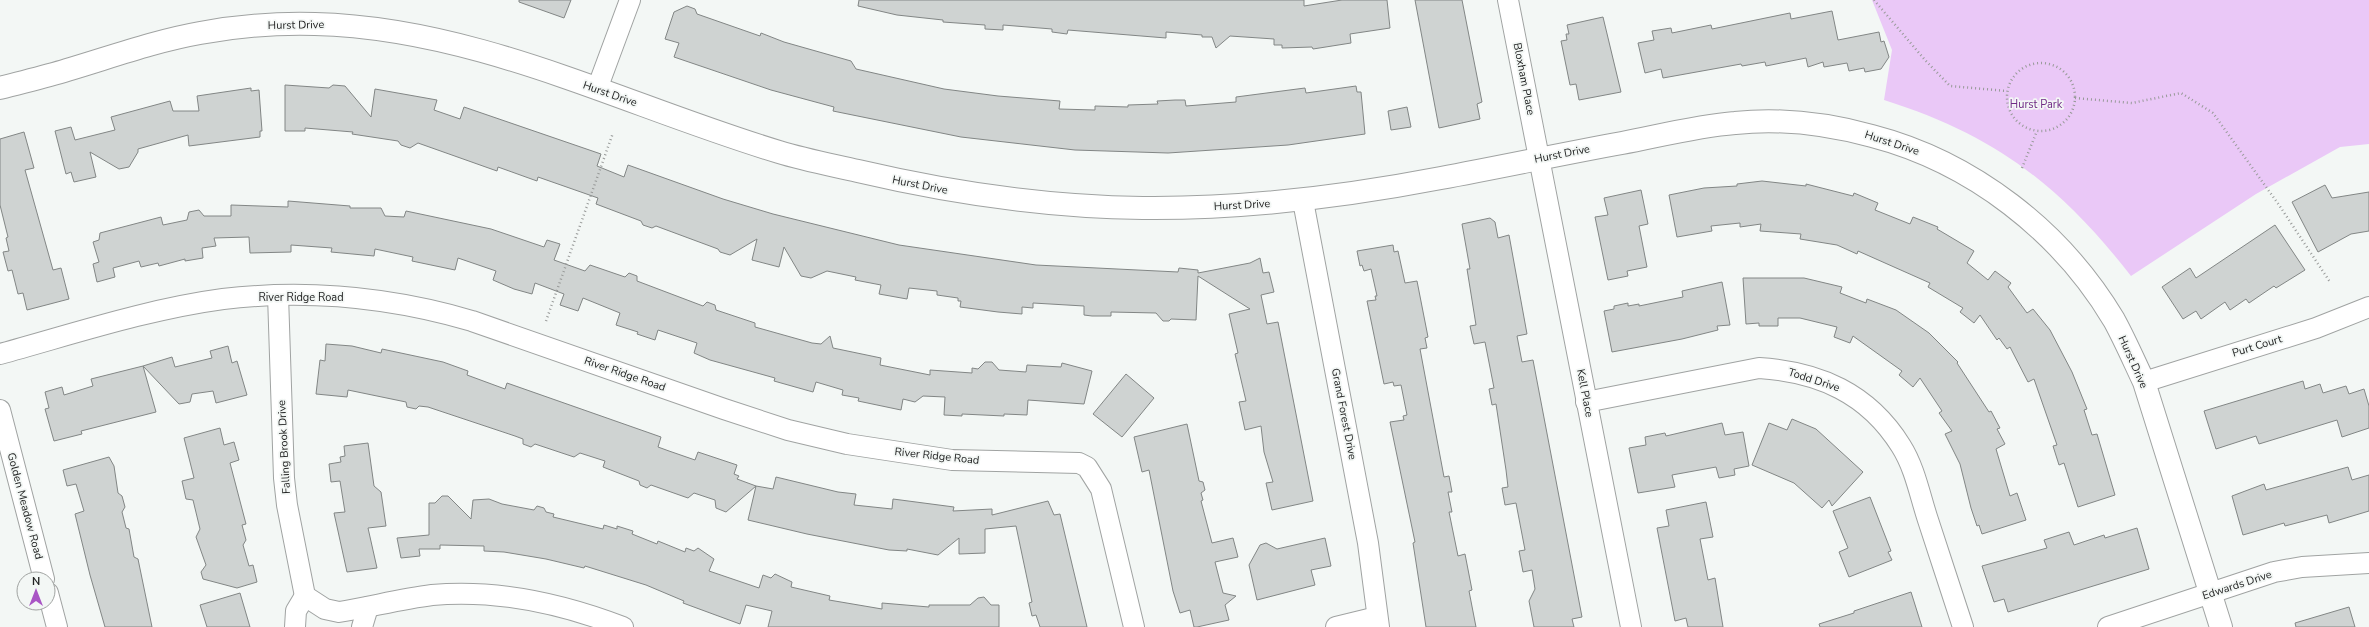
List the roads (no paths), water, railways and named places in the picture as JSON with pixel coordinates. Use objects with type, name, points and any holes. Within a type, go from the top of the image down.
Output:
[{"type":"street","points":[[597,89],[630,0]]},
{"type":"street","name":"Bloxham Place","points":[[1508,0],[1540,158]]},
{"type":"street","name":"Hurst Drive","points":[[0,88],[61,72],[153,44],[198,33],[270,25],[308,24],[371,28],[445,40],[503,56],[782,153],[930,188],[1017,200],[1084,207],[1220,207],[1303,201],[1433,180],[1540,158],[1738,122],[1803,123],[1840,128],[1896,142],[1923,153],[1971,177],[2016,208],[2057,245],[2086,280],[2114,321],[2144,382],[2221,627]]},
{"type":"street","name":"Kell Place","points":[[1540,158],[1630,627]]},
{"type":"street","name":"Grand Forest Drive","points":[[1303,201],[1368,543],[1378,622]]},
{"type":"street","name":"River Ridge Road","points":[[0,354],[175,308],[222,300],[278,295],[316,294],[372,299],[440,312],[501,330],[738,414],[788,430],[847,444],[952,460],[1079,464],[1087,467],[1101,489],[1134,627]]},
{"type":"street","name":"Falling Brook Drive","points":[[278,295],[284,478],[290,525],[305,596]]},
{"type":"street","name":"Purt Court","points":[[2144,382],[2316,328],[2369,307]]},
{"type":"street","name":"Todd Drive","points":[[1586,402],[1759,368],[1784,370],[1836,385],[1863,403],[1885,424],[1902,447],[1914,474],[1963,627]]},
{"type":"street","name":"Golden Meadow Road","points":[[0,410],[42,571]]},
{"type":"street","name":"Edwards Drive","points":[[2108,627],[2288,570],[2369,564]]},
{"type":"street","points":[[295,627],[296,611],[305,596],[325,609],[339,612],[434,595],[505,597],[572,609],[623,627]]},
{"type":"street","points":[[362,627],[368,607]]},
{"type":"street","points":[[53,611],[57,627]]},
{"type":"street","points":[[1336,627],[1378,622]]},
{"type":"park label","name":"Hurst Park","points":[[2036,104]]}]
